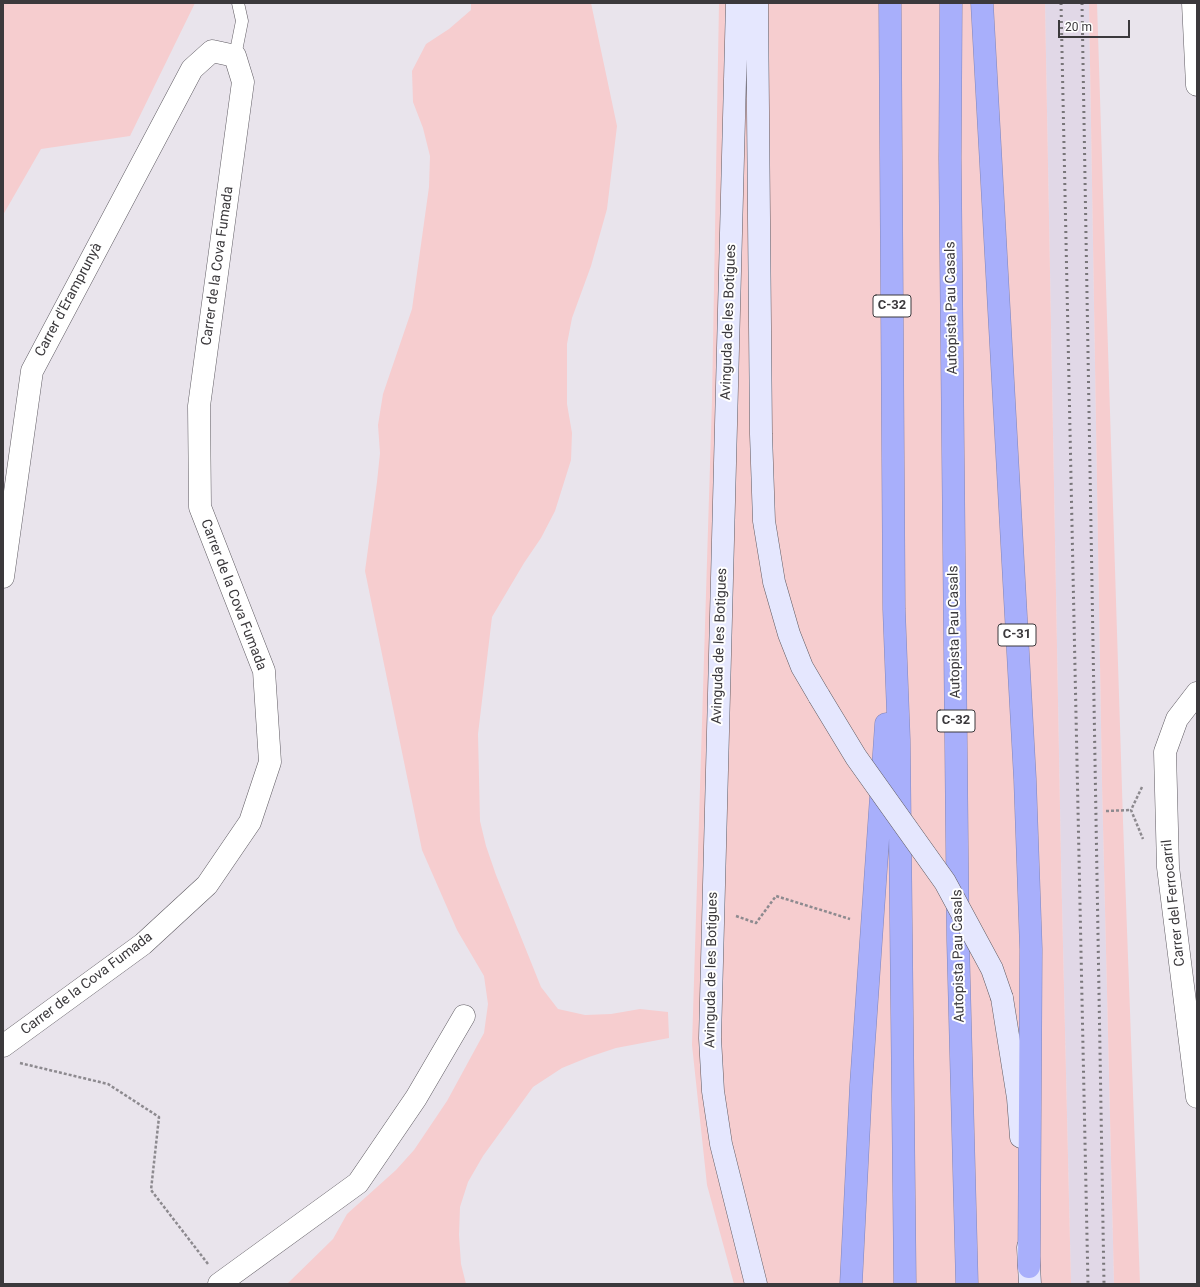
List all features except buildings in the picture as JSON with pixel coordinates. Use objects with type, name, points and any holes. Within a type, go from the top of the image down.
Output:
[{"type":"highway","name":"C-32","points":[[890,3],[894,609],[899,740],[905,1284]]},
{"type":"highway","name":"Autopista Pau Casals","points":[[951,3],[950,158],[958,941],[967,1284]]},
{"type":"highway","name":"C-31","points":[[982,3],[1025,779],[1031,949],[1029,1275]]},
{"type":"highway","points":[[851,1284],[861,1085],[894,609]]},
{"type":"street","name":"Avinguda de les Botigues","points":[[737,3],[710,1038],[713,1091],[721,1144],[756,1284]]},
{"type":"street","points":[[757,3],[761,434],[764,521],[774,582],[789,634],[802,667],[856,757],[945,882],[992,969],[1002,998],[1018,1098],[1029,1275]]},
{"type":"street","points":[[1193,3],[1197,85]]},
{"type":"street","name":"Carrer d'Eramprunyà","points":[[3,577],[32,371],[192,69],[212,51],[235,56]]},
{"type":"street","name":"Carrer de la Cova Fumada","points":[[3,1046],[143,944],[207,885],[250,822],[270,762],[264,671],[200,508],[199,406],[244,82],[235,56]]},
{"type":"street","name":"Carrer del Ferrocarril","points":[[1197,693],[1177,719],[1165,752],[1168,867],[1197,1097]]},
{"type":"street","points":[[221,1283],[358,1183],[416,1098],[464,1016]]},
{"type":"lane","points":[[235,56],[242,21],[238,3]]},
{"type":"path","points":[[1106,810],[1131,810]]},
{"type":"path","points":[[735,916],[756,923],[776,896],[854,920]]},
{"type":"path","points":[[18,1063],[108,1084],[159,1116],[151,1190],[221,1283]]},
{"type":"shaded area","points":[[3,3],[195,3],[130,136],[41,149],[3,215]]},
{"type":"shaded area","points":[[471,3],[591,3],[617,126],[607,209],[591,266],[572,318],[567,344],[567,404],[572,433],[571,460],[555,511],[541,538],[524,563],[492,617],[478,734],[480,821],[486,846],[496,875],[541,987],[558,1009],[585,1015],[611,1014],[640,1009],[668,1012],[669,1038],[616,1048],[589,1057],[562,1068],[533,1087],[483,1156],[468,1182],[460,1207],[459,1235],[461,1264],[466,1284],[287,1284],[333,1239],[347,1214],[396,1170],[414,1150],[447,1101],[484,1033],[488,1004],[484,976],[457,930],[422,850],[365,571],[380,453],[378,425],[383,394],[412,309],[429,187],[430,156],[423,128],[413,102],[412,71],[426,44],[449,29],[471,10]]},
{"type":"shaded area","points":[[719,3],[1045,3],[1061,861],[1071,1284],[734,1284],[707,1185],[692,1045],[712,400]]},
{"type":"shaded area","points":[[1045,3],[1089,3],[1102,784],[1114,1284],[1071,1284],[1061,861]]},
{"type":"shaded area","points":[[1089,3],[1097,3],[1123,821],[1140,1284],[1114,1284],[1102,784]]},
{"type":"railway","points":[[1061,3],[1088,1284]]},
{"type":"railway","points":[[1082,3],[1104,1284]]}]
